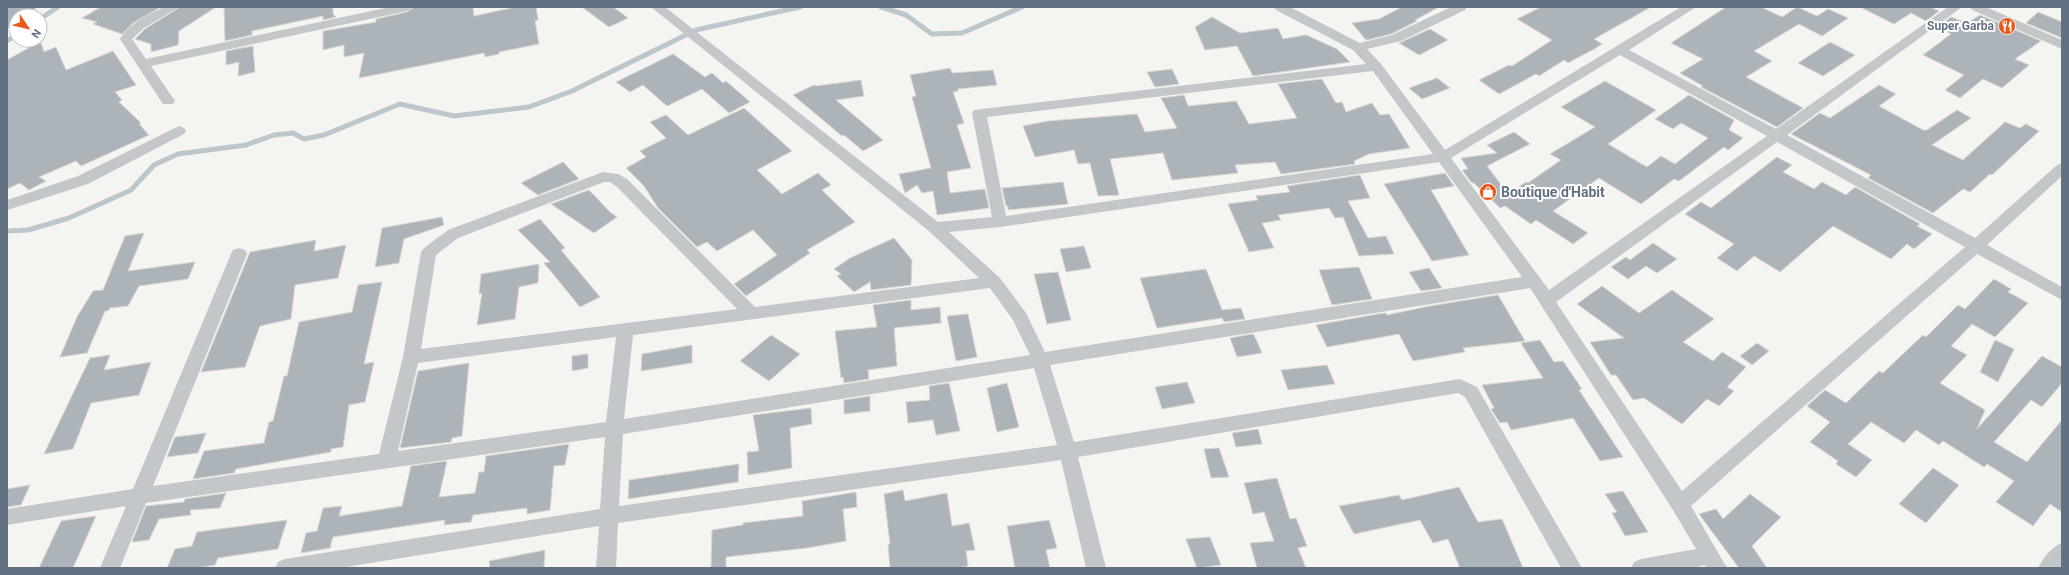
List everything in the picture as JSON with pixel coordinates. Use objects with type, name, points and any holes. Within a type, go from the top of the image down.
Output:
[{"type":"street","points":[[168,101],[126,39],[127,34],[172,7]]},
{"type":"street","points":[[350,7],[361,17]]},
{"type":"street","points":[[143,64],[407,7]]},
{"type":"street","points":[[1280,7],[1358,47],[1376,67],[1547,300],[1680,504],[1713,562],[1641,568]]},
{"type":"street","points":[[1358,47],[1396,38],[1461,7]]},
{"type":"street","points":[[934,228],[1000,222],[1443,157],[1690,7]]},
{"type":"street","points":[[1547,300],[1956,7]]},
{"type":"street","points":[[1976,7],[2062,45]]},
{"type":"street","points":[[664,8],[692,34],[934,228],[994,282],[1020,317],[1040,359],[1068,451],[1096,568]]},
{"type":"street","points":[[1621,50],[2062,294]]},
{"type":"street","points":[[1000,222],[979,113],[1376,67]]},
{"type":"street","points":[[7,205],[83,180],[179,131]]},
{"type":"street","points":[[1680,504],[1976,246],[2062,168]]},
{"type":"street","points":[[387,460],[411,357],[429,252],[453,234],[603,177],[612,177],[622,182],[751,313]]},
{"type":"street","points":[[110,568],[239,254]]},
{"type":"street","points":[[7,517],[140,496],[614,428],[1534,281]]},
{"type":"street","points":[[411,357],[994,282]]},
{"type":"street","points":[[606,568],[614,428],[625,330]]},
{"type":"street","points":[[285,568],[609,516],[1068,451],[1460,386],[1471,392],[1572,568]]},
{"type":"street","points":[[2048,568],[2062,552]]},
{"type":"building","points":[[7,7],[38,7],[8,8],[7,29]]},
{"type":"building","points":[[101,7],[161,7],[133,23],[122,34],[93,24],[97,22],[82,18]]},
{"type":"building","points":[[180,7],[216,7],[179,31],[178,45],[151,52],[151,44],[135,39],[145,29]]},
{"type":"building","points":[[224,7],[333,7],[333,14],[336,17],[323,20],[323,16],[252,31],[252,35],[225,41]]},
{"type":"building","points":[[414,7],[473,7],[474,16],[516,7],[536,7],[538,20],[535,21],[539,44],[499,52],[499,54],[485,57],[484,53],[359,78],[364,53],[344,57],[344,45],[323,50],[323,31],[376,22],[376,19],[407,12]]},
{"type":"building","points":[[582,7],[613,7],[628,18],[609,27]]},
{"type":"building","points":[[1402,7],[1439,7],[1415,20],[1417,21],[1391,34],[1366,40],[1352,23],[1379,19]]},
{"type":"building","points":[[1541,7],[1651,7],[1594,39],[1602,44],[1596,48],[1568,63],[1564,60],[1539,76],[1536,74],[1499,94],[1479,80],[1509,65],[1512,66],[1552,40],[1517,19]]},
{"type":"building","points":[[1726,7],[1761,7],[1782,17],[1797,7],[1817,16],[1828,9],[1848,18],[1822,36],[1799,24],[1754,51],[1772,61],[1746,77],[1803,108],[1777,127],[1701,87],[1703,86],[1680,73],[1703,59],[1671,43]]},
{"type":"building","points":[[1860,7],[1930,7],[1939,11],[1926,21],[1911,13],[1894,24]]},
{"type":"building","points":[[2038,12],[2062,22],[2062,38],[2026,23]]},
{"type":"building","points":[[1980,15],[2041,41],[2015,59],[2029,65],[2002,88],[1983,79],[1960,98],[1945,90],[1964,75],[1923,55],[1951,34],[1938,27],[1951,17],[1967,23]]},
{"type":"building","points":[[1212,17],[1240,33],[1278,28],[1283,39],[1306,35],[1337,49],[1350,62],[1253,76],[1237,46],[1205,50],[1195,27]]},
{"type":"building","points":[[1430,29],[1448,40],[1419,55],[1399,43]]},
{"type":"building","points":[[1830,42],[1855,55],[1823,76],[1798,63]]},
{"type":"building","points":[[253,46],[255,72],[238,76],[239,62],[226,65],[226,51]]},
{"type":"building","points":[[56,47],[66,70],[113,51],[136,85],[115,92],[122,100],[119,102],[141,123],[139,124],[149,135],[81,166],[76,161],[39,177],[46,181],[29,190],[20,183],[7,189],[7,60],[28,48],[43,48],[44,52]]},
{"type":"building","points":[[673,54],[705,77],[712,73],[723,83],[726,81],[750,102],[729,113],[702,89],[667,106],[643,85],[630,92],[616,82]]},
{"type":"building","points":[[950,68],[952,73],[993,70],[997,85],[958,89],[958,91],[953,92],[964,123],[957,125],[971,168],[947,172],[950,193],[985,189],[989,208],[937,215],[933,191],[922,193],[917,185],[905,193],[899,174],[931,168],[912,97],[916,96],[910,75]]},
{"type":"building","points":[[1172,69],[1179,84],[1155,87],[1147,72]]},
{"type":"building","points":[[1437,78],[1450,88],[1422,99],[1409,88]]},
{"type":"building","points":[[1322,79],[1336,103],[1342,102],[1346,112],[1372,103],[1380,115],[1389,114],[1410,148],[1369,154],[1354,161],[1355,164],[1281,174],[1275,162],[1235,165],[1238,173],[1172,180],[1163,153],[1110,159],[1119,195],[1098,196],[1090,163],[1078,164],[1074,150],[1035,157],[1023,126],[1048,121],[1137,114],[1145,132],[1177,128],[1161,98],[1184,95],[1188,106],[1236,101],[1249,124],[1297,118],[1278,84]]},
{"type":"building","points":[[861,80],[864,96],[836,100],[883,140],[863,151],[844,135],[842,136],[793,95],[814,85],[816,86]]},
{"type":"building","points":[[1605,81],[1656,110],[1608,144],[1647,167],[1661,156],[1675,164],[1708,138],[1681,123],[1673,129],[1655,119],[1689,95],[1734,120],[1729,130],[1743,138],[1728,150],[1724,147],[1679,181],[1674,179],[1641,204],[1599,178],[1553,211],[1588,233],[1573,244],[1536,220],[1531,224],[1505,206],[1500,208],[1474,183],[1472,183],[1462,170],[1468,169],[1461,158],[1497,153],[1487,145],[1514,132],[1530,144],[1487,166],[1508,194],[1526,182],[1528,183],[1561,160],[1550,154],[1595,127],[1561,107]]},
{"type":"building","points":[[1879,85],[1896,94],[1879,106],[1923,130],[1927,130],[1957,110],[1971,118],[1932,145],[1963,160],[2005,122],[2020,128],[2026,124],[2039,131],[1992,175],[1990,174],[1970,192],[1963,189],[1933,213],[1868,178],[1871,175],[1791,134],[1820,113],[1830,118]]},
{"type":"building","points":[[744,108],[792,151],[757,170],[782,194],[818,173],[831,185],[822,190],[855,222],[807,250],[810,253],[746,296],[734,284],[777,255],[753,230],[717,251],[707,242],[697,247],[658,208],[644,186],[626,168],[646,157],[640,151],[666,138],[650,122],[666,115],[688,135]]},
{"type":"building","points":[[1777,157],[1792,165],[1783,172],[1814,189],[1822,182],[1846,195],[1855,187],[1920,224],[1917,226],[1932,234],[1914,249],[1907,244],[1891,259],[1833,226],[1780,272],[1754,256],[1737,271],[1717,258],[1734,244],[1685,214],[1701,202],[1711,208]]},
{"type":"building","points":[[563,162],[579,179],[538,195],[521,183]]},
{"type":"building","points":[[1445,173],[1454,186],[1431,190],[1469,255],[1432,261],[1384,184]]},
{"type":"building","points":[[1360,175],[1370,198],[1348,201],[1368,238],[1386,236],[1394,254],[1359,256],[1343,217],[1335,218],[1329,208],[1278,215],[1281,220],[1262,223],[1274,248],[1249,252],[1228,204],[1258,200],[1256,196],[1290,192],[1287,186]]},
{"type":"building","points":[[1063,182],[1068,204],[1008,210],[1008,206],[1006,206],[1002,188]]},
{"type":"building","points":[[589,190],[610,212],[617,217],[594,233],[551,204]]},
{"type":"building","points":[[442,217],[444,225],[404,239],[399,263],[375,267],[382,228]]},
{"type":"building","points":[[540,219],[565,248],[561,250],[600,297],[580,307],[544,263],[550,262],[518,230]]},
{"type":"building","points":[[144,233],[128,271],[195,262],[188,279],[139,286],[128,306],[110,308],[108,311],[105,311],[87,353],[60,357],[77,317],[93,291],[103,290],[125,236]]},
{"type":"building","points":[[894,238],[912,260],[911,285],[871,290],[870,282],[854,292],[837,276],[841,274],[834,269],[850,258]]},
{"type":"building","points":[[316,240],[314,251],[346,245],[338,278],[295,285],[291,319],[260,326],[245,367],[201,372],[250,252]]},
{"type":"building","points":[[1653,243],[1677,259],[1657,273],[1646,266],[1628,279],[1611,267],[1626,257],[1630,260]]},
{"type":"building","points":[[1084,246],[1091,268],[1066,272],[1060,249]]},
{"type":"building","points":[[539,264],[538,283],[519,287],[515,319],[477,325],[482,293],[479,294],[481,274]]},
{"type":"building","points":[[1359,267],[1372,299],[1332,305],[1319,270]]},
{"type":"building","points":[[1429,268],[1442,288],[1421,291],[1409,272]]},
{"type":"building","points":[[1206,269],[1222,310],[1241,308],[1245,319],[1224,322],[1222,318],[1157,328],[1140,278]]},
{"type":"building","points":[[1058,272],[1071,320],[1047,324],[1034,274]]},
{"type":"building","points":[[1994,279],[2011,289],[2008,292],[2028,303],[1995,337],[1972,324],[1951,346],[1967,355],[1940,383],[1985,410],[1977,429],[2042,356],[2062,367],[2062,383],[2042,407],[2031,400],[1994,442],[2027,462],[2062,420],[2062,512],[2050,504],[2033,526],[1996,502],[2014,481],[1987,464],[1984,467],[1943,441],[1939,445],[1916,430],[1904,443],[1871,422],[1848,444],[1872,460],[1856,477],[1836,464],[1838,461],[1810,442],[1830,422],[1807,406],[1825,390],[1846,403],[1879,371],[1883,373],[1923,335],[1926,337],[1958,305],[1965,309]]},
{"type":"building","points":[[382,282],[364,364],[374,362],[365,402],[349,405],[343,447],[331,449],[331,452],[236,469],[234,473],[193,479],[204,451],[264,443],[269,422],[273,421],[284,376],[287,376],[299,322],[352,312],[358,285]]},
{"type":"building","points":[[1602,286],[1639,313],[1672,290],[1714,319],[1683,342],[1713,361],[1722,352],[1746,367],[1727,387],[1734,391],[1719,406],[1707,399],[1682,424],[1644,398],[1633,400],[1616,375],[1611,375],[1590,342],[1624,338],[1577,304]]},
{"type":"building","points":[[1498,295],[1525,341],[1463,348],[1465,352],[1413,361],[1399,334],[1327,347],[1316,325],[1378,314],[1386,313],[1387,315],[1430,306]]},
{"type":"building","points":[[911,300],[911,310],[940,307],[941,323],[894,328],[897,366],[868,370],[869,379],[844,383],[843,377],[841,378],[835,331],[877,327],[873,305]]},
{"type":"building","points":[[968,314],[977,357],[956,361],[947,316]]},
{"type":"building","points":[[1252,334],[1254,335],[1262,353],[1237,357],[1230,338]]},
{"type":"building","points":[[771,335],[800,354],[769,381],[740,361]]},
{"type":"building","points":[[1540,340],[1554,362],[1563,361],[1582,389],[1579,390],[1623,457],[1600,461],[1573,418],[1511,430],[1507,422],[1500,423],[1491,409],[1494,408],[1482,385],[1543,378],[1521,343]]},
{"type":"building","points":[[1995,340],[2014,349],[1998,382],[1980,372]]},
{"type":"building","points":[[1757,343],[1769,351],[1752,365],[1740,356]]},
{"type":"building","points":[[692,345],[692,363],[641,371],[642,354]]},
{"type":"building","points":[[588,354],[588,368],[572,371],[572,356]]},
{"type":"building","points":[[110,355],[104,370],[151,362],[139,395],[91,403],[73,449],[44,454],[90,358]]},
{"type":"building","points":[[469,363],[462,436],[452,438],[451,442],[400,448],[418,371]]},
{"type":"building","points":[[1327,365],[1335,384],[1288,390],[1281,370]]},
{"type":"building","points":[[1187,382],[1195,403],[1162,409],[1155,387]]},
{"type":"building","points":[[949,383],[960,431],[936,435],[933,420],[908,423],[906,402],[930,400],[929,386]]},
{"type":"building","points":[[1007,383],[1019,427],[997,432],[987,388]]},
{"type":"building","points":[[870,396],[870,411],[844,414],[844,400]]},
{"type":"building","points":[[811,408],[812,424],[790,428],[792,468],[748,475],[747,452],[759,451],[753,415]]},
{"type":"building","points":[[1258,429],[1262,444],[1236,447],[1232,433]]},
{"type":"building","points":[[206,433],[198,453],[167,457],[175,437]]},
{"type":"building","points":[[569,444],[565,465],[554,466],[550,510],[527,514],[527,508],[473,515],[471,522],[444,525],[445,520],[333,537],[330,548],[301,553],[306,533],[317,531],[323,508],[342,506],[339,516],[402,506],[411,466],[447,461],[439,497],[475,493],[479,472],[484,472],[486,456]]},
{"type":"building","points":[[1219,448],[1229,477],[1211,478],[1204,449]]},
{"type":"building","points":[[739,464],[738,482],[628,499],[629,480]]},
{"type":"building","points":[[1933,468],[1959,485],[1926,523],[1899,504]]},
{"type":"building","points":[[1277,478],[1290,519],[1296,518],[1307,546],[1298,548],[1306,568],[1257,568],[1250,543],[1274,541],[1264,512],[1253,514],[1244,483]]},
{"type":"building","points":[[30,485],[21,505],[7,507],[7,489]]},
{"type":"building","points":[[1459,487],[1478,522],[1502,519],[1523,568],[1460,568],[1448,539],[1433,543],[1420,520],[1354,534],[1339,506],[1399,495],[1402,500]]},
{"type":"building","points":[[903,490],[905,501],[947,493],[952,526],[969,523],[975,550],[966,551],[968,566],[958,568],[890,568],[888,544],[890,544],[884,494]]},
{"type":"building","points":[[1623,491],[1648,532],[1625,536],[1612,513],[1617,512],[1605,494]]},
{"type":"building","points":[[856,492],[857,507],[843,509],[846,541],[807,548],[726,557],[726,568],[711,568],[712,530],[743,525],[743,523],[803,516],[802,501]]},
{"type":"building","points":[[226,493],[220,508],[190,510],[191,515],[159,519],[149,540],[132,542],[146,506],[184,502],[185,499]]},
{"type":"building","points":[[1750,494],[1781,517],[1752,546],[1767,568],[1739,568],[1699,514],[1716,509],[1723,519]]},
{"type":"building","points":[[96,516],[73,568],[39,568],[61,521]]},
{"type":"building","points":[[287,520],[278,549],[218,558],[215,565],[196,568],[167,568],[175,549],[192,546],[197,532]]},
{"type":"building","points":[[1049,520],[1057,548],[1046,550],[1050,568],[1015,568],[1007,526]]},
{"type":"building","points":[[1210,537],[1221,565],[1197,568],[1186,539]]},
{"type":"building","points":[[545,550],[544,568],[490,568],[489,561]]},
{"type":"waterway","points":[[48,14],[58,7]]},
{"type":"waterway","points":[[7,231],[28,230],[69,218],[131,190],[154,165],[178,154],[246,145],[274,135],[293,133],[304,139],[324,135],[400,104],[454,116],[529,107],[572,91],[696,30],[800,7]]},
{"type":"waterway","points":[[881,7],[906,15],[932,34],[962,33],[1022,7]]},
{"type":"place","name":"Super Garba","points":[[2007,26]]},
{"type":"place","name":"Boutique d'Habit","points":[[1488,192]]}]
